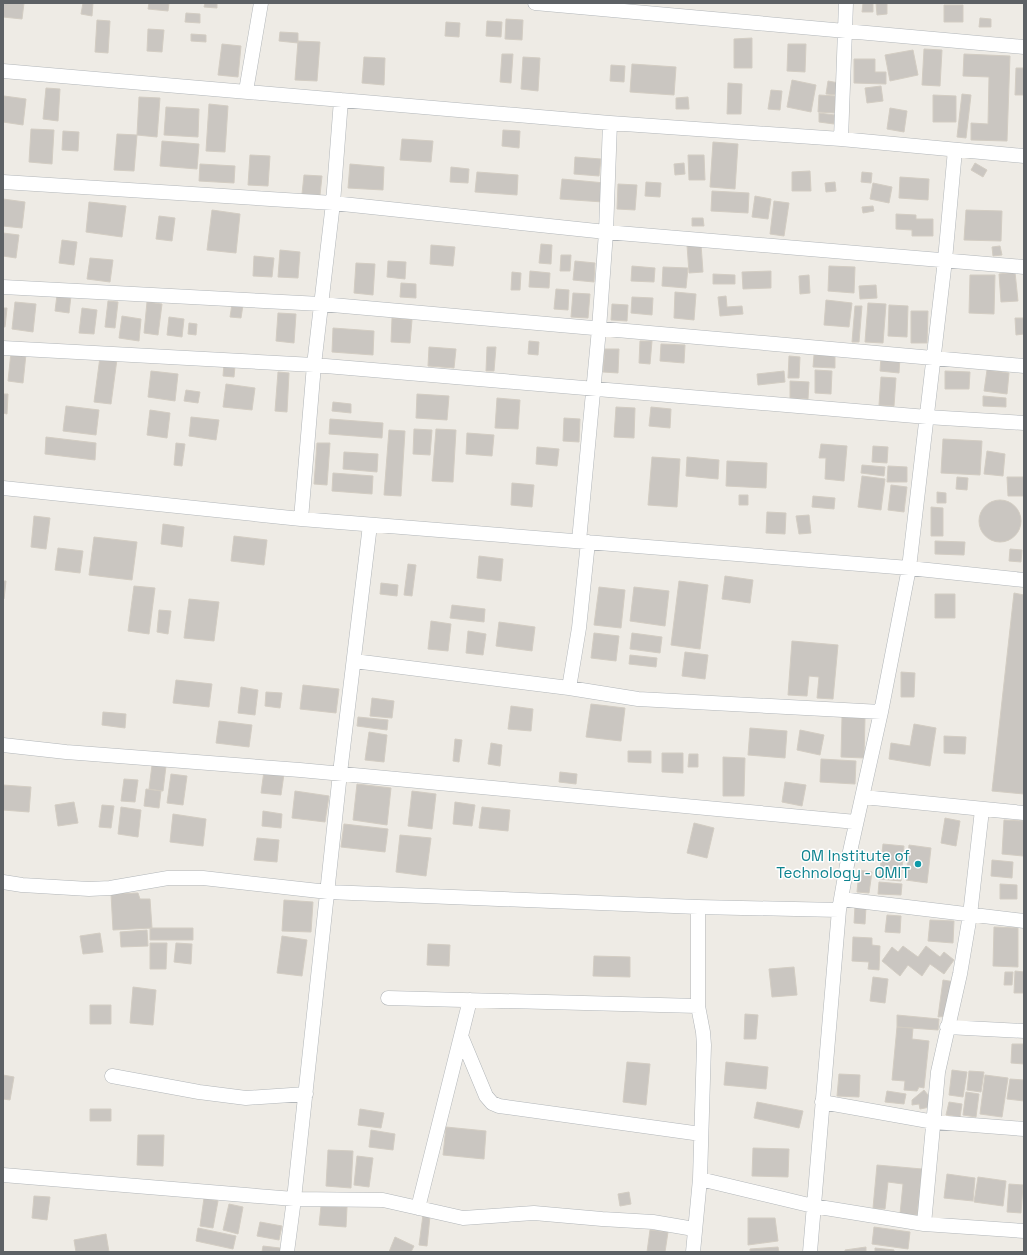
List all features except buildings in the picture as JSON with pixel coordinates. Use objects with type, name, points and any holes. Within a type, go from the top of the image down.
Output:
[{"type":"street","points":[[246,91],[261,3]]},
{"type":"street","points":[[535,3],[1024,47]]},
{"type":"street","points":[[840,139],[846,3]]},
{"type":"street","points":[[3,71],[610,123],[840,139],[1024,156]]},
{"type":"street","points":[[301,519],[314,366],[332,203],[341,100]]},
{"type":"street","points":[[569,688],[579,628],[592,389],[599,329],[606,232],[610,123]]},
{"type":"street","points":[[810,1252],[840,904],[856,822],[863,798],[881,712],[909,568],[945,260],[955,150]]},
{"type":"street","points":[[3,182],[332,203],[606,232],[1024,267]]},
{"type":"street","points":[[3,287],[321,304],[1024,366]]},
{"type":"street","points":[[3,348],[314,366],[927,417],[1024,423]]},
{"type":"street","points":[[3,488],[370,525],[1024,576]]},
{"type":"street","points":[[287,1252],[306,1094],[340,773],[370,525]]},
{"type":"street","points":[[354,661],[569,688],[638,699],[881,712]]},
{"type":"street","points":[[3,745],[66,752],[340,773],[856,822]]},
{"type":"street","points":[[863,798],[1024,813]]},
{"type":"street","points":[[924,1224],[938,1072],[960,974],[970,915],[982,810]]},
{"type":"street","points":[[3,882],[22,885],[89,889],[110,888],[168,878],[183,877],[328,892],[698,907],[840,904],[1024,921]]},
{"type":"street","points":[[693,1252],[700,1179],[704,1045],[698,1006],[698,907]]},
{"type":"street","points":[[388,998],[698,1006]]},
{"type":"street","points":[[418,1208],[470,1000]]},
{"type":"street","points":[[947,1027],[1024,1030]]},
{"type":"street","points":[[461,1036],[486,1096],[492,1103],[499,1106],[701,1134]]},
{"type":"street","points":[[112,1076],[199,1092],[246,1098],[306,1094]]},
{"type":"street","points":[[822,1102],[934,1122],[1024,1129]]},
{"type":"street","points":[[3,1176],[294,1199],[376,1199],[464,1218],[534,1213],[653,1222],[694,1229]]},
{"type":"street","points":[[700,1179],[813,1206],[924,1224],[1024,1232]]},
{"type":"place","name":"OM Institute of Technology - OMIT","points":[[918,864]]}]
